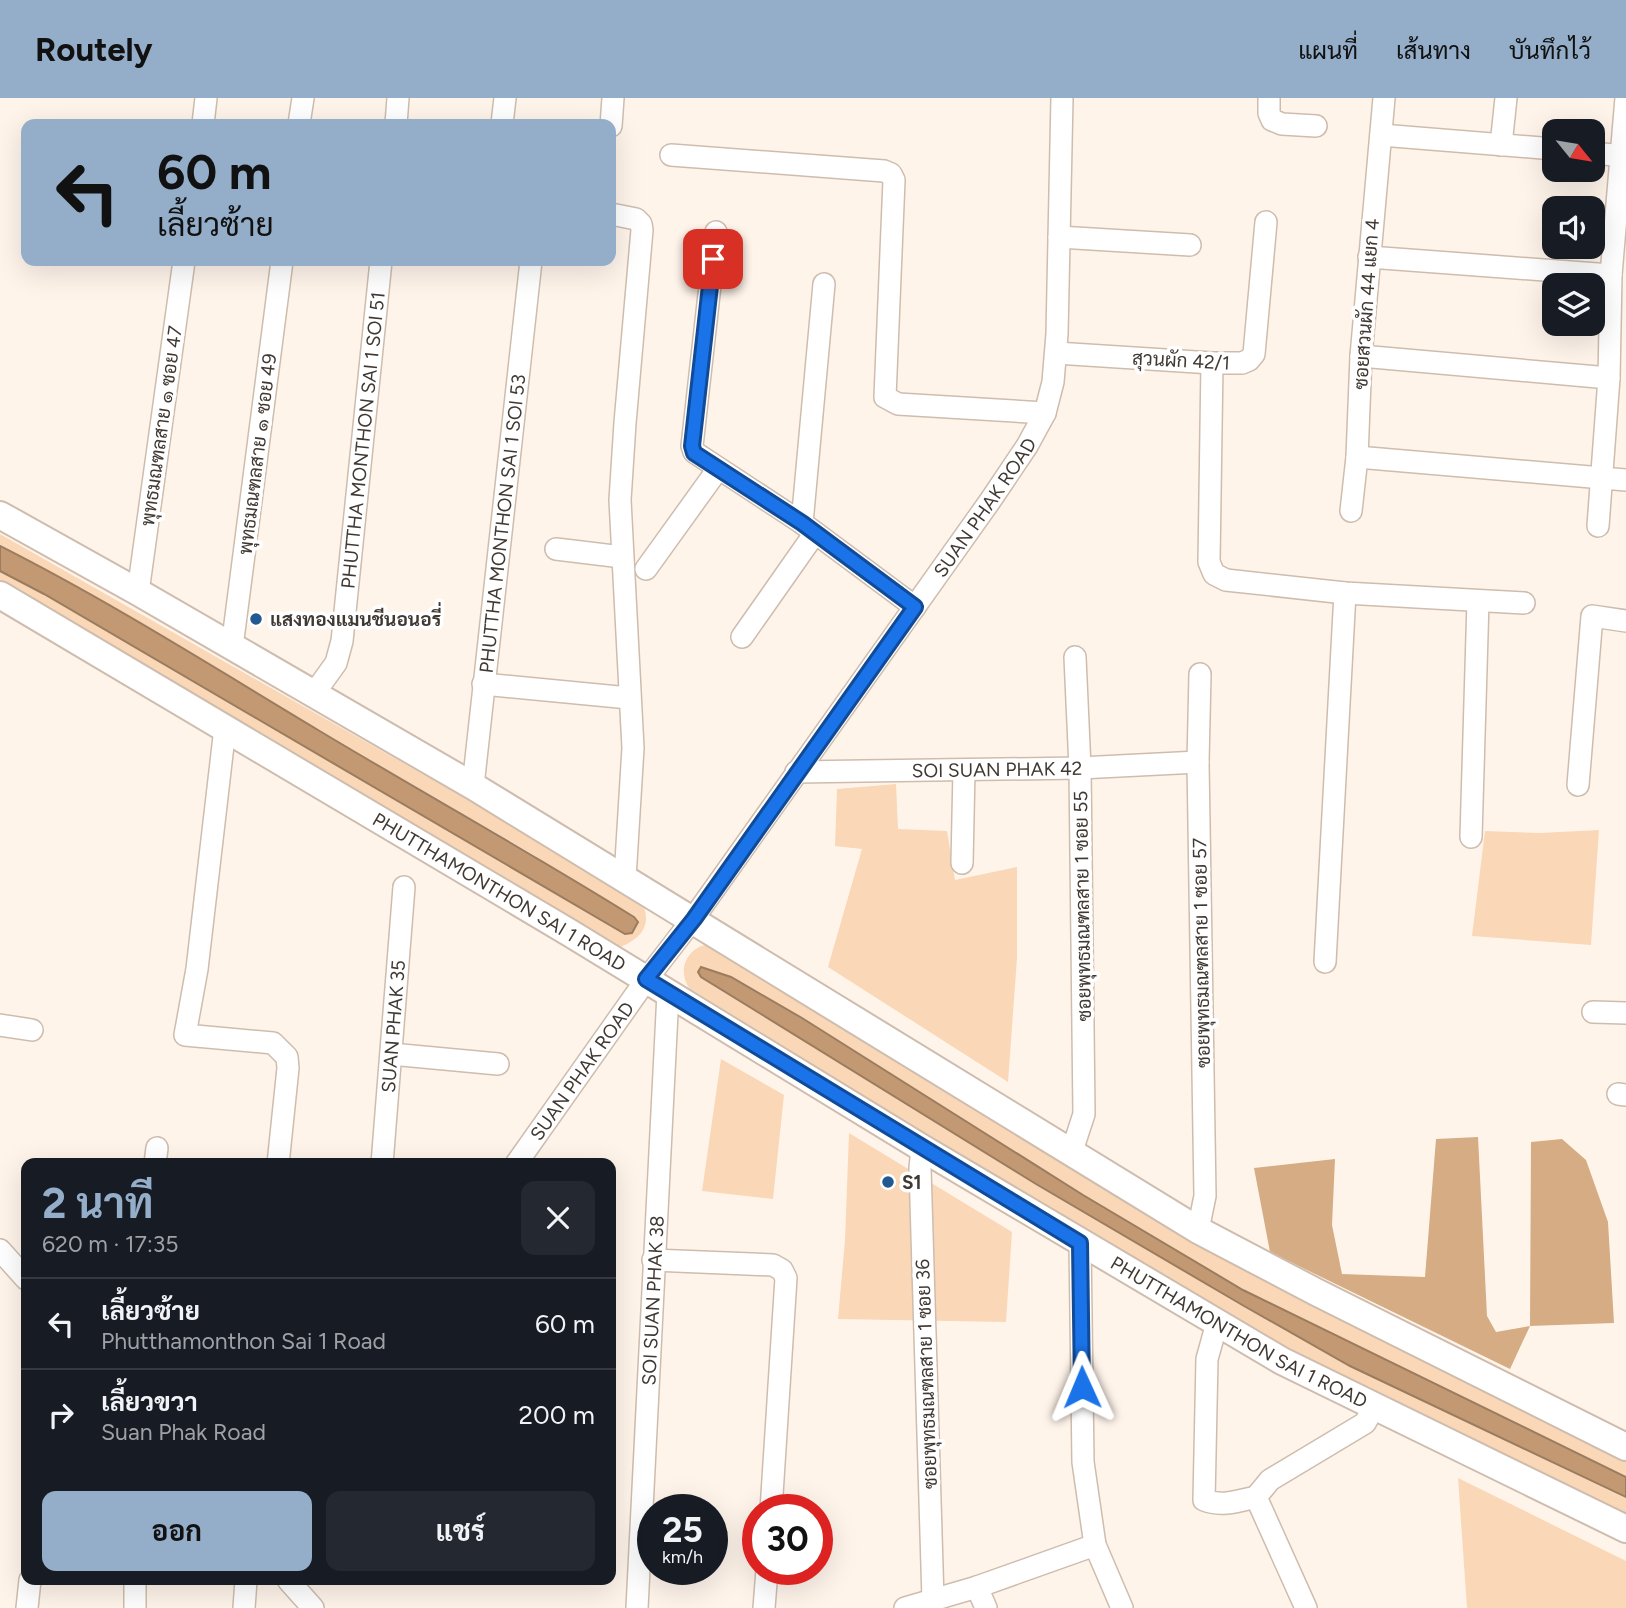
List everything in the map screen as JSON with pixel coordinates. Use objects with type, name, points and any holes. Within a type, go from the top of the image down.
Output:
[{"type":"main road","points":[[0,515],[473,786],[625,878],[689,924],[1198,1230],[1316,1293],[1626,1447]]},
{"type":"main road","name":"PHUTTHAMONTHON SAI 1 ROAD","points":[[0,595],[657,980],[922,1148],[1282,1361],[1626,1529]]},
{"type":"street","points":[[204,119],[206,98]]},
{"type":"street","points":[[300,119],[303,98]]},
{"type":"street","points":[[396,119],[398,98]]},
{"type":"street","points":[[503,119],[505,98]]},
{"type":"street","points":[[612,119],[613,98]]},
{"type":"street","name":"SUAN PHAK ROAD","points":[[521,1158],[657,980],[689,924],[915,607],[1027,446],[1045,413],[1053,382],[1056,353],[1062,98]]},
{"type":"street","points":[[1269,98],[1272,120],[1282,124],[1316,126]]},
{"type":"street","name":"ซอยสวนผัก 44 แยก 4","points":[[1351,511],[1357,457],[1361,356],[1384,98]]},
{"type":"street","points":[[1501,145],[1506,98]]},
{"type":"street","points":[[1598,526],[1609,378],[1611,275],[1626,98]]},
{"type":"street","points":[[1381,135],[1542,148]]},
{"type":"street","points":[[1605,154],[1623,155]]},
{"type":"street","points":[[671,155],[884,171],[891,174],[894,180],[885,397],[898,404],[1045,413]]},
{"type":"street","points":[[616,215],[636,219],[642,230],[620,500],[629,698],[634,748],[625,878]]},
{"type":"street","name":"สุวนผัก 42/1","points":[[1056,353],[1212,363],[1242,363],[1249,360],[1254,354],[1266,222]]},
{"type":"street","points":[[716,232],[692,446],[694,453],[809,528],[915,607]]},
{"type":"street","points":[[1059,237],[1190,245]]},
{"type":"street","points":[[1369,257],[1611,275]]},
{"type":"street","name":"พุทธมณฑลสาย ๑ ซอย 47","points":[[138,592],[183,266]]},
{"type":"street","name":"พุทธมณฑลสาย ๑ ซอย 49","points":[[232,647],[281,266]]},
{"type":"street","name":"PHUTTHA MONTHON SAI 1 SOI 51","points":[[313,695],[336,663],[342,641],[381,266]]},
{"type":"street","name":"PHUTTHA MONTHON SAI 1 SOI 53","points":[[473,786],[530,266]]},
{"type":"street","points":[[742,637],[809,528],[824,284]]},
{"type":"street","points":[[1361,356],[1609,378]]},
{"type":"street","points":[[1212,363],[1209,562],[1214,574],[1226,580],[1345,593],[1524,603]]},
{"type":"street","points":[[1357,457],[1626,480]]},
{"type":"street","points":[[646,569],[718,469]]},
{"type":"street","points":[[556,549],[622,557]]},
{"type":"street","points":[[1325,962],[1345,593]]},
{"type":"street","points":[[1471,837],[1478,601]]},
{"type":"street","points":[[1578,785],[1592,616],[1626,621]]},
{"type":"street","name":"ซอยพุทธมณฑลสาย 1 ซอย 55","points":[[1071,1154],[1084,1114],[1080,768],[1075,657]]},
{"type":"street","name":"ซอยพุทธมณฑลสาย 1 ซอย 57","points":[[1198,1230],[1205,1196],[1198,762],[1200,674]]},
{"type":"street","points":[[483,684],[629,698]]},
{"type":"street","points":[[225,728],[197,969],[185,1035],[273,1043],[287,1058],[279,1158]]},
{"type":"street","name":"SOI SUAN PHAK 42","points":[[796,772],[964,771],[1198,762]]},
{"type":"street","points":[[962,863],[964,771]]},
{"type":"street","name":"SUAN PHAK 35","points":[[382,1158],[404,887]]},
{"type":"street","name":"SOI SUAN PHAK 38","points":[[637,1608],[653,1260],[657,980]]},
{"type":"street","points":[[1593,1012],[1626,1013]]},
{"type":"street","points":[[0,1025],[32,1030]]},
{"type":"street","points":[[391,1054],[498,1063]]},
{"type":"street","name":"ซอยพุทธมณฑลสาย 1 ซอย 36","points":[[922,1148],[920,1168],[933,1600]]},
{"type":"street","points":[[1080,1243],[1083,1462],[1095,1545],[1122,1608]]},
{"type":"street","points":[[0,1250],[21,1273]]},
{"type":"street","points":[[653,1260],[774,1265],[782,1270],[786,1278],[772,1494]]},
{"type":"street","points":[[1217,1323],[1206,1359],[1204,1500],[1213,1504],[1229,1504],[1256,1497],[1270,1480],[1366,1423],[1374,1407]]},
{"type":"street","points":[[1256,1497],[1306,1608]]},
{"type":"street","points":[[905,1608],[977,1587],[1095,1545]]},
{"type":"street","points":[[27,1608],[29,1585]]},
{"type":"street","points":[[135,1585],[135,1608]]},
{"type":"street","points":[[244,1608],[246,1585]]},
{"type":"street","points":[[292,1585],[313,1608]]},
{"type":"street","points":[[764,1608],[766,1585]]},
{"type":"street","points":[[977,1587],[986,1608]]},
{"type":"shaded area","points":[[0,534],[639,897],[646,914],[644,928],[634,939],[618,948],[0,583],[0,571],[44,594],[625,934],[632,933],[534,855],[62,578],[0,546]]},
{"type":"shaded area","points":[[0,546],[121,612],[595,893],[634,917],[638,922],[632,933],[625,934],[44,594],[0,571]]},
{"type":"shaded area","points":[[896,784],[898,829],[947,831],[955,880],[1017,867],[1017,958],[1008,1082],[828,967],[862,849],[835,846],[837,789]]},
{"type":"shaded area","points":[[1599,830],[1591,945],[1472,936],[1485,831],[1540,833]]},
{"type":"shaded area","points":[[708,944],[1230,1262],[1294,1297],[1626,1458],[1626,1477],[1243,1290],[1083,1195],[802,1018],[731,977],[701,967],[698,972],[701,977],[1036,1184],[1350,1366],[1626,1497],[1626,1515],[1343,1379],[1058,1215],[689,988],[684,974],[686,961],[694,950]]},
{"type":"shaded area","points":[[701,967],[731,977],[802,1018],[1083,1195],[1243,1290],[1626,1477],[1626,1497],[1350,1366],[1244,1306],[1036,1184],[701,977],[698,972]]},
{"type":"shaded area","points":[[721,1059],[784,1095],[773,1199],[702,1191]]},
{"type":"shaded area","name":"S1","points":[[849,1133],[1012,1232],[1006,1322],[838,1319],[845,1240]]},
{"type":"shaded area","points":[[1478,1137],[1487,1316],[1496,1332],[1530,1326],[1510,1369],[1270,1252],[1254,1168],[1335,1159],[1332,1225],[1342,1274],[1425,1277],[1436,1139]]},
{"type":"shaded area","points":[[1562,1139],[1586,1160],[1608,1222],[1614,1323],[1530,1326],[1531,1142]]},
{"type":"shaded area","points":[[1458,1478],[1626,1561],[1626,1608],[1467,1608]]},
{"type":"place","name":"แสงทองแมนชีนอนอรี่","points":[[256,619]]},
{"type":"place","name":"S1","points":[[888,1182]]},
{"type":"route","points":[[713,259],[692,446],[694,453],[802,523],[915,607],[694,919],[646,979],[1080,1243],[1082,1387]]}]
